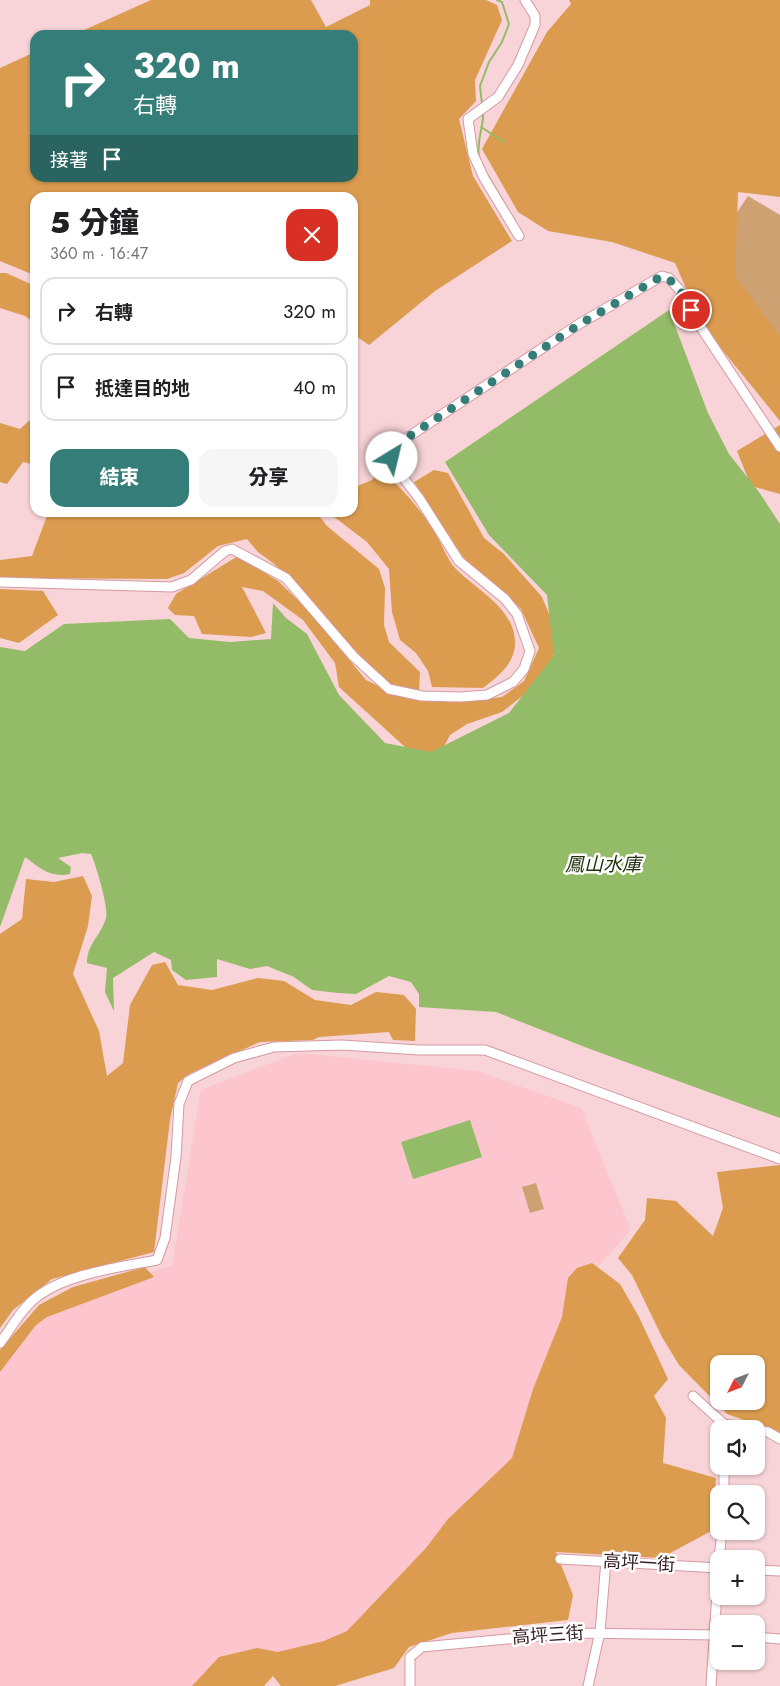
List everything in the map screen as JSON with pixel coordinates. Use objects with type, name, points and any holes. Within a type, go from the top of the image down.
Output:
[{"type":"street","points":[[519,236],[484,178],[473,154],[468,119],[498,97],[533,31],[534,16],[526,0]]},
{"type":"street","points":[[0,582],[172,587],[190,580],[225,551],[232,549],[286,578],[353,656],[389,689],[431,696],[486,695],[513,682],[524,669],[530,651],[523,628],[517,614],[505,599],[460,561],[419,498],[398,471],[392,458],[393,447],[580,324],[662,276],[669,278],[685,296],[698,323],[780,447]]},
{"type":"street","points":[[0,1343],[33,1300],[62,1283],[110,1269],[157,1260],[165,1238],[176,1157],[179,1104],[188,1080],[234,1058],[274,1047],[342,1045],[419,1050],[485,1050],[780,1159]]},
{"type":"street","points":[[693,1396],[717,1420]]},
{"type":"street","points":[[765,1432],[780,1439]]},
{"type":"street","name":"高坪一街","points":[[560,1559],[710,1564]]},
{"type":"street","points":[[588,1686],[600,1632],[606,1561]]},
{"type":"street","points":[[765,1570],[780,1571]]},
{"type":"street","name":"高坪三街","points":[[410,1686],[410,1657],[422,1646],[478,1640],[600,1632],[710,1635]]},
{"type":"street","points":[[765,1638],[780,1639]]},
{"type":"street","points":[[711,1686],[713,1670]]},
{"type":"shaded area","points":[[151,0],[311,0],[326,27],[370,5],[370,0],[486,0],[497,5],[502,20],[475,80],[476,101],[459,119],[473,176],[512,241],[435,291],[369,345],[358,337],[358,192],[30,192],[30,273],[0,261],[0,68],[30,54],[30,182],[358,182],[358,30],[84,30]]},
{"type":"shaded area","points":[[569,0],[780,0],[780,197],[738,192],[735,276],[780,336],[780,421],[702,325],[675,263],[612,242],[548,231],[518,212],[482,149],[547,32],[571,4]]},
{"type":"shaded area","points":[[748,196],[780,215],[780,351],[702,265]]},
{"type":"shaded area","points":[[0,273],[6,273],[30,284],[30,320],[0,308]]},
{"type":"shaded area","points":[[30,420],[30,464],[23,462],[7,484],[0,482],[0,423],[20,429]]},
{"type":"shaded area","points":[[780,425],[780,494],[751,486],[737,451]]},
{"type":"shaded area","points":[[380,468],[402,490],[437,536],[455,568],[493,601],[509,620],[515,643],[512,657],[509,664],[483,688],[432,687],[428,671],[416,653],[400,640],[392,612],[389,569],[367,542],[334,517],[358,517],[358,486],[372,480]]},
{"type":"shaded area","points":[[434,470],[448,473],[484,538],[504,554],[542,597],[560,640],[543,680],[502,712],[467,724],[450,735],[438,758],[415,756],[339,687],[335,663],[303,620],[263,591],[242,587],[266,633],[251,637],[202,634],[194,616],[175,615],[168,608],[176,594],[238,556],[278,581],[308,610],[366,680],[399,696],[463,702],[502,697],[524,681],[539,648],[521,609],[489,579],[465,560],[414,482]]},
{"type":"shaded area","points":[[47,517],[320,517],[327,526],[379,569],[385,588],[384,625],[389,642],[420,672],[419,692],[392,685],[363,659],[296,584],[258,552],[247,539],[218,546],[184,573],[167,579],[0,578],[0,560],[32,556]]},
{"type":"shaded area","points":[[0,589],[43,591],[58,615],[19,643],[0,638]]},
{"type":"shaded area","points":[[83,876],[92,896],[88,926],[73,974],[99,1031],[107,1076],[123,1063],[130,1005],[152,965],[165,962],[178,985],[212,990],[258,978],[284,981],[315,1000],[351,1005],[376,992],[404,995],[416,1009],[415,1041],[393,1040],[389,1032],[319,1037],[313,1040],[260,1042],[191,1073],[178,1083],[170,1120],[154,1252],[52,1279],[13,1310],[0,1328],[0,934],[22,919],[26,879],[54,882]]},
{"type":"shaded area","points":[[297,1053],[477,1071],[581,1108],[631,1230],[578,1289],[542,1466],[343,1648],[277,1666],[251,1686],[0,1686],[0,1358],[44,1307],[172,1265],[201,1090]]},
{"type":"shaded area","points":[[780,1165],[780,1433],[765,1428],[765,1420],[744,1420],[727,1414],[723,1410],[765,1410],[765,1355],[710,1355],[710,1397],[679,1365],[662,1337],[632,1275],[618,1258],[645,1220],[647,1198],[676,1201],[713,1236],[723,1208],[717,1172]]},
{"type":"shaded area","points":[[536,1183],[544,1209],[530,1213],[522,1187]]},
{"type":"shaded area","points":[[592,1263],[620,1284],[639,1317],[668,1379],[654,1396],[666,1418],[663,1463],[716,1478],[716,1485],[710,1485],[710,1532],[661,1558],[556,1552],[573,1595],[568,1620],[452,1633],[409,1647],[394,1668],[335,1686],[281,1686],[273,1676],[264,1686],[192,1686],[219,1657],[257,1648],[278,1652],[324,1641],[347,1631],[426,1548],[448,1519],[512,1458],[533,1389],[562,1317],[568,1278],[577,1268]]},
{"type":"shaded area","points":[[145,1267],[154,1277],[47,1317],[36,1325],[0,1372],[0,1350],[39,1305],[73,1287]]},
{"type":"water","name":"鳳山水庫","points":[[669,310],[708,413],[729,454],[759,492],[780,524],[780,1118],[590,1049],[496,1012],[419,1007],[419,994],[411,982],[389,976],[356,994],[338,993],[312,990],[294,977],[267,966],[250,969],[217,959],[217,977],[186,980],[172,970],[171,960],[154,952],[113,978],[114,1011],[105,992],[107,968],[87,963],[89,950],[106,918],[106,905],[91,854],[82,853],[58,858],[71,867],[70,874],[63,875],[46,871],[25,857],[0,927],[0,647],[25,651],[64,624],[170,619],[189,638],[230,642],[271,639],[273,603],[286,618],[307,634],[339,695],[385,743],[431,752],[509,713],[554,655],[547,595],[489,535],[445,462]]},
{"type":"water","points":[[470,1120],[482,1157],[413,1179],[401,1142]]},
{"type":"waterway","points":[[482,104],[480,86],[489,62],[502,42],[509,24],[502,2],[497,0]]},
{"type":"waterway","points":[[479,158],[478,145],[483,112]]},
{"type":"waterway","points":[[481,127],[504,142]]},
{"type":"waterway","points":[[487,174],[516,223]]},
{"type":"route","points":[[392,458],[393,447],[580,324],[662,276],[669,278],[685,296],[691,310]]}]
